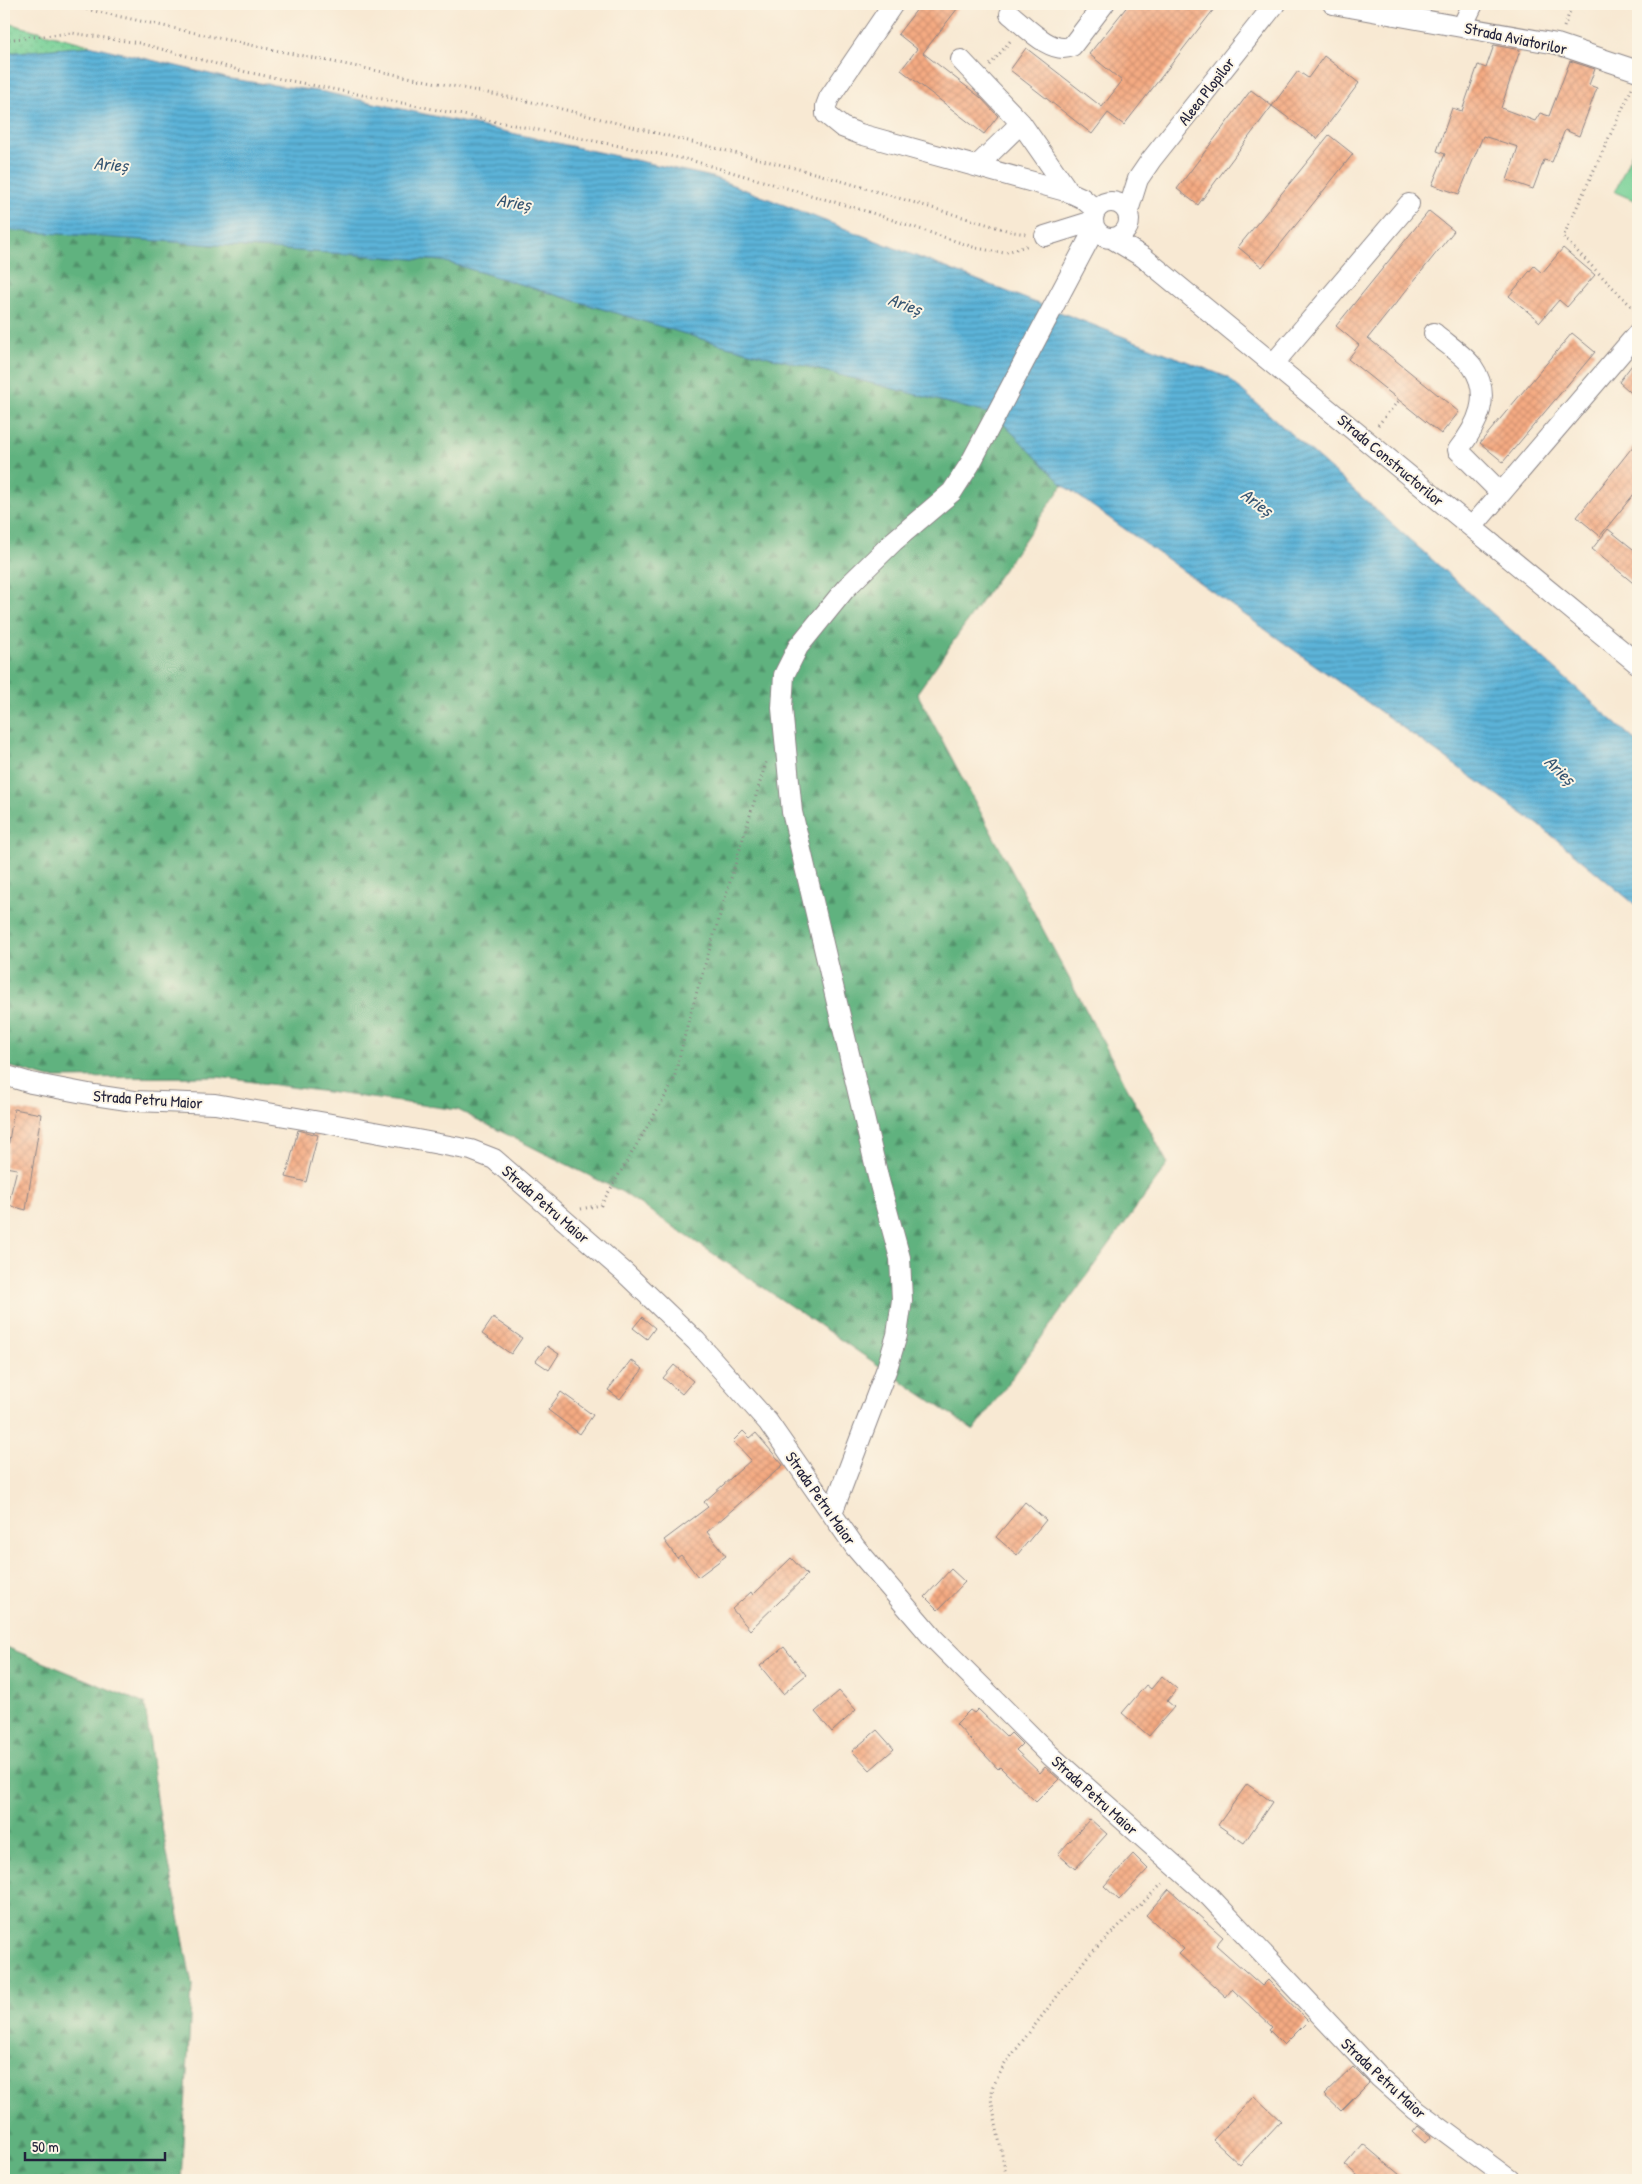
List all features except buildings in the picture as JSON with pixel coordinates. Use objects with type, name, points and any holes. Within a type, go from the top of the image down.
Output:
[{"type":"street","points":[[893,4],[829,98],[826,114],[842,127],[860,134],[1069,192],[1082,198],[1097,215],[1101,236],[1113,239],[1124,234],[1128,217]]},
{"type":"street","points":[[1017,20],[1058,48],[1066,49],[1072,46],[1104,4]]},
{"type":"street","name":"Aleea Plopilor","points":[[1097,215],[1138,179],[1275,4]]},
{"type":"street","name":"Strada Aviatorilor","points":[[1333,4],[1557,44],[1636,77]]},
{"type":"street","points":[[1462,27],[1472,4]]},
{"type":"street","points":[[961,60],[980,77],[1021,124],[1069,192]]},
{"type":"street","points":[[978,166],[1021,124]]},
{"type":"street","name":"Aleea Plopilor","points":[[1128,217],[1138,179]]},
{"type":"street","points":[[1045,236],[1097,215],[1118,203],[1128,217],[1143,257]]},
{"type":"street","points":[[1274,363],[1409,204]]},
{"type":"street","points":[[832,1513],[887,1368],[897,1335],[902,1300],[900,1258],[879,1181],[792,812],[782,708],[784,675],[798,647],[846,588],[894,541],[952,492],[970,464],[1071,270],[1097,215]]},
{"type":"street","name":"Strada Constructorilor","points":[[1113,239],[1143,257],[1274,363],[1638,664]]},
{"type":"street","points":[[1472,527],[1638,332]]},
{"type":"street","points":[[1434,333],[1472,365],[1481,385],[1480,414],[1474,430],[1458,450],[1501,493]]},
{"type":"street","name":"Strada Petru Maior","points":[[4,1074],[31,1083],[134,1101],[215,1104],[471,1150],[494,1160],[624,1272],[696,1341],[768,1422],[855,1547],[932,1638],[1051,1756],[1209,1896],[1379,2077],[1416,2110],[1510,2180]]},
{"type":"path","points":[[62,4],[274,50],[542,104],[818,174],[1013,232],[1045,236]]},
{"type":"path","points":[[1557,44],[1573,4]]},
{"type":"path","points":[[980,77],[1017,20]]},
{"type":"path","points":[[4,40],[72,34],[139,43],[246,72],[690,160],[869,212],[976,248],[1004,253],[1023,249],[1045,236]]},
{"type":"path","points":[[1636,77],[1562,237],[1638,313]]},
{"type":"path","points":[[1377,427],[1399,400]]},
{"type":"path","points":[[558,1214],[600,1205],[673,1083],[689,1018],[769,752]]},
{"type":"path","points":[[1006,2180],[991,2099],[993,2086],[1005,2064],[1088,1956],[1178,1868]]},
{"type":"green space","points":[[4,22],[93,46],[4,53]]},
{"type":"green space","points":[[1638,138],[1638,202],[1615,192]]},
{"type":"green space","points":[[9,230],[443,261],[719,344],[995,415],[1063,485],[917,693],[1168,1164],[974,1430],[622,1192],[458,1110],[218,1077],[49,1078],[4,1065],[4,242]]},
{"type":"green space","points":[[4,1646],[145,1704],[158,1806],[192,1985],[181,2180],[4,2180]]},
{"type":"water","name":"Arieș","points":[[93,46],[230,79],[324,92],[712,177],[1227,377],[1638,743],[1638,907],[1539,825],[1063,485],[995,415],[719,344],[443,261],[4,230],[4,53]]}]
